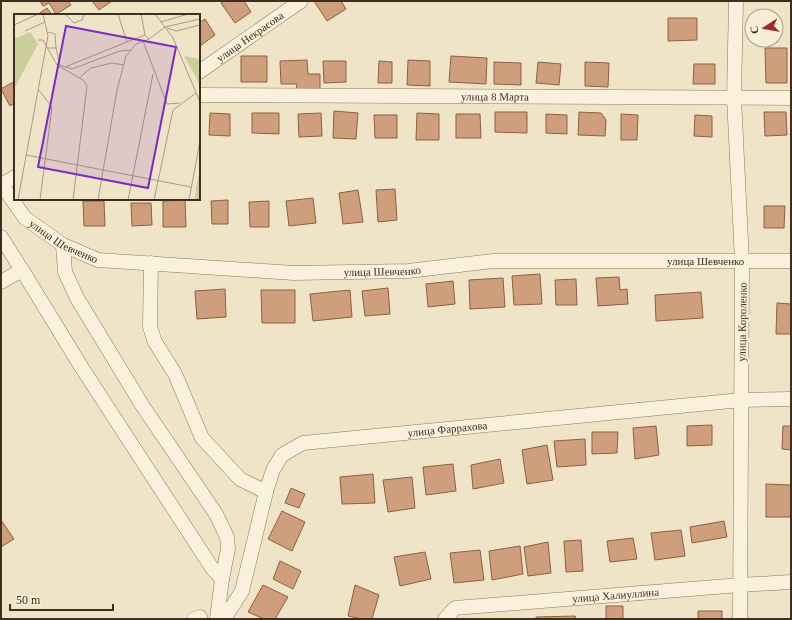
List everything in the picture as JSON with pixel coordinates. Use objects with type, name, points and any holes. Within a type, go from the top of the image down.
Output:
[{"type":"street","name":"улица Некрасова","points":[[200,71],[301,1]]},
{"type":"street","name":"улица Короленко","points":[[736,1],[734,97],[742,261],[740,619]]},
{"type":"street","name":"улица 8 Марта","points":[[200,95],[791,98]]},
{"type":"street","points":[[1,185],[14,178]]},
{"type":"street","name":"улица Шевченко","points":[[1,185],[25,218],[63,245],[98,260],[294,273],[408,271],[493,261],[791,261]]},
{"type":"street","points":[[1,237],[82,368],[212,568],[222,579]]},
{"type":"street","points":[[63,245],[65,272],[77,298],[142,405],[216,514],[227,537],[228,549],[222,579],[217,619]]},
{"type":"street","points":[[151,263],[150,327],[155,342],[175,374],[202,438],[240,479],[266,492]]},
{"type":"street","points":[[1,282],[22,270]]},
{"type":"street","name":"улица Фаррахова","points":[[224,619],[242,591],[266,492],[273,470],[282,455],[303,443],[741,400],[791,398]]},
{"type":"street","name":"улица Халиуллина","points":[[445,619],[455,608],[791,582]]},
{"type":"building","points":[[40,1],[68,1],[71,5],[56,14],[49,3],[43,6]]},
{"type":"building","points":[[92,1],[112,1],[99,10]]},
{"type":"building","points":[[224,1],[244,1],[251,12],[235,23],[221,3]]},
{"type":"building","points":[[314,1],[341,1],[346,9],[327,21]]},
{"type":"building","points":[[47,8],[51,14],[38,14]]},
{"type":"building","points":[[668,18],[697,18],[697,40],[668,41]]},
{"type":"building","points":[[205,19],[215,35],[200,46],[200,22]]},
{"type":"building","points":[[765,48],[787,48],[787,83],[766,83]]},
{"type":"building","points":[[241,56],[267,56],[267,82],[241,82]]},
{"type":"building","points":[[451,56],[487,58],[486,84],[449,82]]},
{"type":"building","points":[[307,60],[308,74],[320,74],[320,89],[296,89],[297,84],[281,84],[280,61]]},
{"type":"building","points":[[408,60],[430,61],[430,86],[407,85]]},
{"type":"building","points":[[323,61],[346,61],[346,82],[324,83]]},
{"type":"building","points":[[379,61],[392,62],[392,83],[378,83]]},
{"type":"building","points":[[494,62],[521,63],[521,85],[494,84]]},
{"type":"building","points":[[538,62],[561,64],[559,85],[536,83]]},
{"type":"building","points":[[585,62],[609,63],[608,87],[585,86]]},
{"type":"building","points":[[694,64],[715,64],[715,84],[693,84]]},
{"type":"building","points":[[14,82],[14,104],[10,106],[1,89]]},
{"type":"building","points":[[334,111],[358,113],[356,139],[333,138]]},
{"type":"building","points":[[495,112],[527,112],[527,133],[495,132]]},
{"type":"building","points":[[579,112],[601,113],[606,120],[605,136],[578,135]]},
{"type":"building","points":[[764,112],[786,112],[787,135],[765,136]]},
{"type":"building","points":[[210,113],[230,114],[230,136],[209,135]]},
{"type":"building","points":[[252,113],[279,113],[279,134],[252,133]]},
{"type":"building","points":[[321,113],[322,136],[299,137],[298,114]]},
{"type":"building","points":[[417,113],[439,114],[439,140],[416,140]]},
{"type":"building","points":[[456,114],[480,114],[481,138],[456,138]]},
{"type":"building","points":[[546,114],[567,115],[567,134],[546,133]]},
{"type":"building","points":[[621,114],[638,115],[637,140],[621,140]]},
{"type":"building","points":[[374,115],[397,115],[397,138],[375,138]]},
{"type":"building","points":[[695,115],[712,116],[712,137],[694,136]]},
{"type":"building","points":[[395,189],[397,220],[378,222],[376,190]]},
{"type":"building","points":[[358,190],[363,222],[343,224],[339,193]]},
{"type":"building","points":[[313,198],[316,223],[289,226],[286,201]]},
{"type":"building","points":[[185,200],[186,227],[163,227],[163,201]]},
{"type":"building","points":[[228,200],[228,224],[212,224],[211,201]]},
{"type":"building","points":[[83,201],[104,201],[105,226],[84,226]]},
{"type":"building","points":[[269,201],[269,227],[250,227],[249,202]]},
{"type":"building","points":[[131,203],[151,203],[152,225],[132,226]]},
{"type":"building","points":[[764,206],[785,206],[784,228],[764,228]]},
{"type":"building","points":[[540,274],[542,304],[514,305],[512,276]]},
{"type":"building","points":[[619,277],[620,290],[627,289],[628,304],[598,306],[596,278]]},
{"type":"building","points":[[503,278],[505,307],[470,309],[469,280]]},
{"type":"building","points":[[576,279],[577,305],[556,305],[555,280]]},
{"type":"building","points":[[453,281],[455,304],[428,307],[426,284]]},
{"type":"building","points":[[388,288],[390,314],[365,316],[362,291]]},
{"type":"building","points":[[225,289],[226,317],[197,319],[195,291]]},
{"type":"building","points":[[261,290],[295,290],[295,323],[262,323]]},
{"type":"building","points":[[350,290],[352,317],[313,321],[310,294]]},
{"type":"building","points":[[701,292],[703,318],[656,321],[655,295]]},
{"type":"building","points":[[777,303],[791,304],[791,334],[776,334]]},
{"type":"building","points":[[712,425],[712,445],[687,446],[687,426]]},
{"type":"building","points":[[656,426],[659,455],[635,459],[633,428]]},
{"type":"building","points":[[783,426],[791,426],[791,450],[782,449]]},
{"type":"building","points":[[592,432],[618,432],[617,453],[592,454]]},
{"type":"building","points":[[585,439],[586,465],[557,467],[554,441]]},
{"type":"building","points":[[547,445],[553,480],[527,484],[522,450]]},
{"type":"building","points":[[500,459],[504,483],[473,489],[471,465]]},
{"type":"building","points":[[453,464],[456,491],[426,495],[423,467]]},
{"type":"building","points":[[373,474],[375,503],[342,504],[340,477]]},
{"type":"building","points":[[412,477],[415,508],[388,512],[383,480]]},
{"type":"building","points":[[766,484],[791,485],[791,517],[766,517]]},
{"type":"building","points":[[291,488],[305,494],[299,508],[285,503]]},
{"type":"building","points":[[282,511],[305,522],[292,551],[268,539]]},
{"type":"building","points":[[1,520],[14,539],[1,547]]},
{"type":"building","points":[[724,521],[727,537],[692,543],[690,527]]},
{"type":"building","points":[[681,530],[685,556],[655,560],[651,533]]},
{"type":"building","points":[[633,538],[637,559],[610,562],[607,541]]},
{"type":"building","points":[[581,540],[583,571],[566,572],[564,541]]},
{"type":"building","points":[[548,542],[551,573],[528,576],[524,547]]},
{"type":"building","points":[[520,546],[523,574],[492,580],[489,551]]},
{"type":"building","points":[[480,550],[484,580],[454,583],[450,553]]},
{"type":"building","points":[[425,552],[431,579],[400,586],[394,557]]},
{"type":"building","points":[[280,561],[301,571],[293,589],[273,579]]},
{"type":"building","points":[[263,585],[288,597],[275,619],[264,619],[248,612]]},
{"type":"building","points":[[355,585],[379,595],[372,619],[362,619],[348,616]]},
{"type":"building","points":[[606,606],[623,606],[623,619],[606,619]]},
{"type":"building","points":[[698,611],[722,611],[722,619],[698,619]]},
{"type":"building","points":[[575,616],[576,619],[536,619],[536,617]]}]
